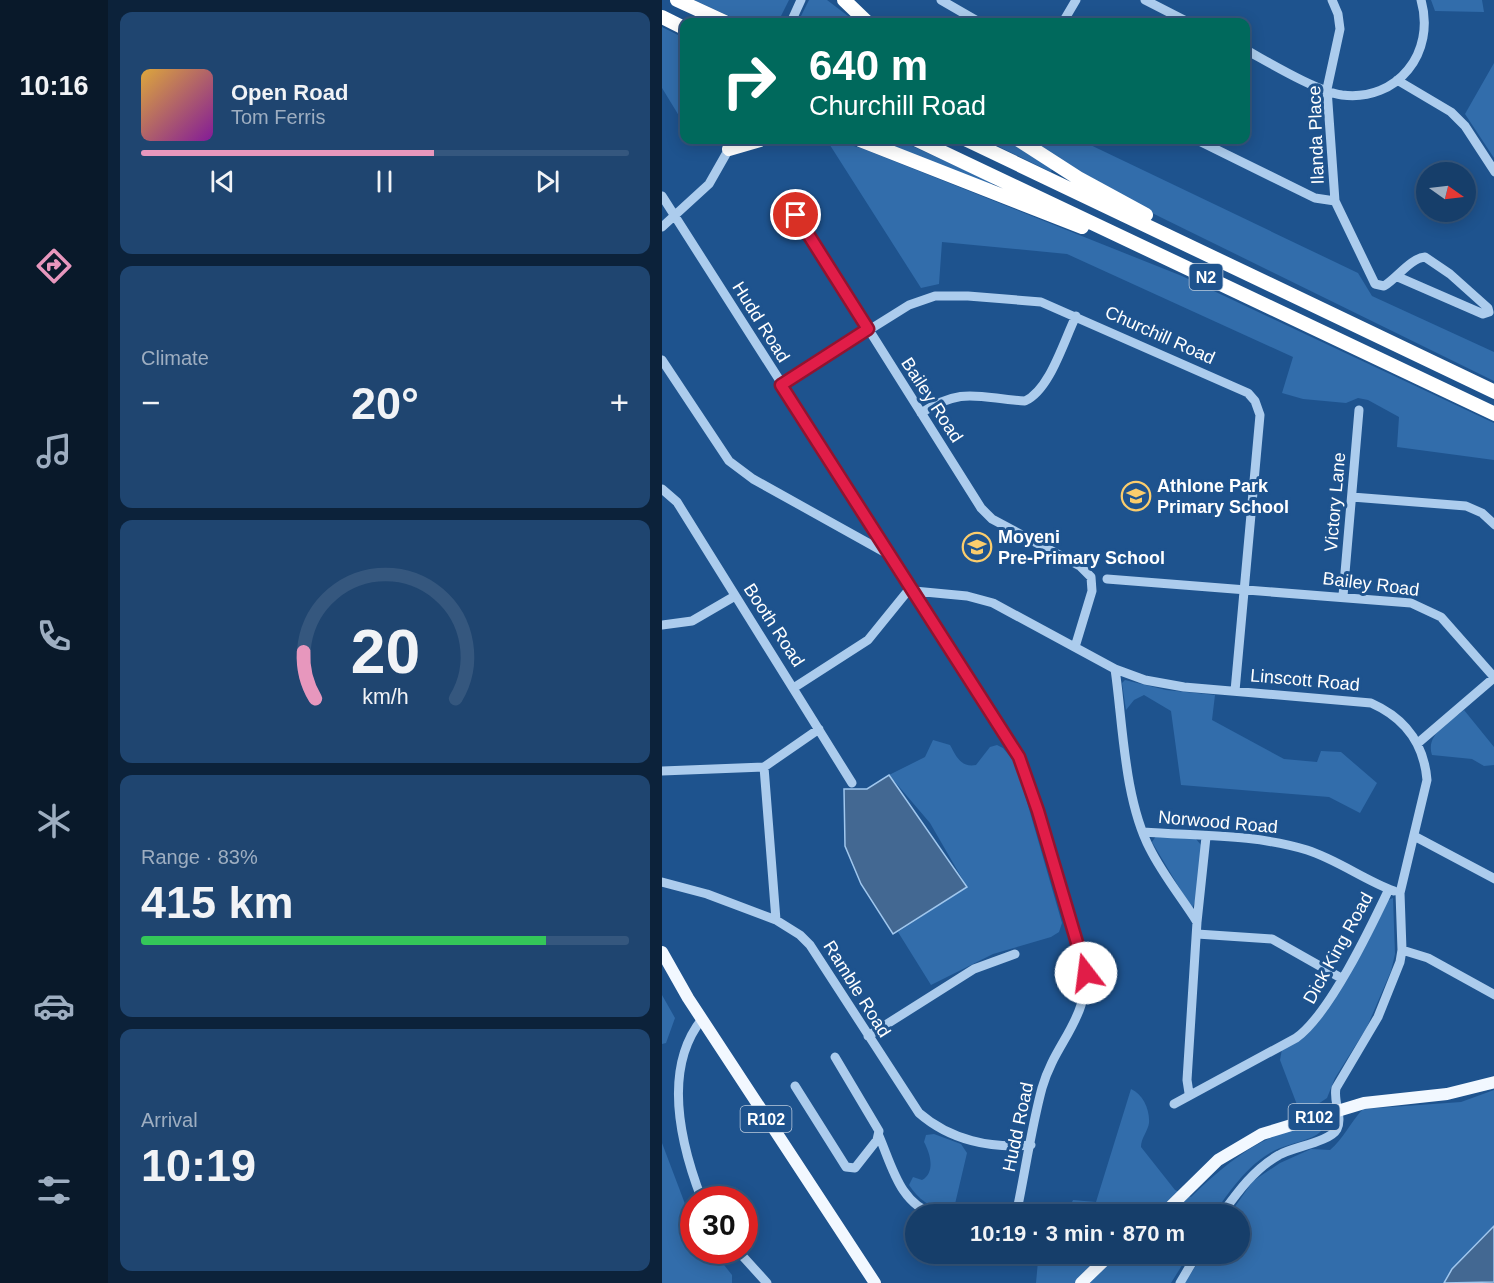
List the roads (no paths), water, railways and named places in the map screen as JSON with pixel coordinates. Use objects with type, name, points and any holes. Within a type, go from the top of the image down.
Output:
[{"type":"highway","points":[[677,0],[716,18]]},
{"type":"highway","points":[[843,1],[862,18]]},
{"type":"highway","points":[[662,17],[680,26]]},
{"type":"highway","points":[[870,144],[1155,256],[1174,261]]},
{"type":"highway","name":"N2","points":[[925,144],[1494,414]]},
{"type":"highway","name":"N2","points":[[976,144],[1494,392]]},
{"type":"highway","points":[[1025,144],[1102,193],[1192,240],[1204,253]]},
{"type":"main road","name":"R102","points":[[662,952],[702,1019],[875,1283]]},
{"type":"main road","name":"R102","points":[[1173,1204],[1218,1160],[1242,1143],[1262,1134],[1337,1109],[1385,1099],[1459,1092],[1494,1082]]},
{"type":"main road","points":[[1081,1283],[1101,1264]]},
{"type":"street","points":[[793,18],[802,0]]},
{"type":"street","points":[[941,0],[972,18]]},
{"type":"street","points":[[1066,18],[1076,0]]},
{"type":"street","points":[[1145,0],[1180,18]]},
{"type":"street","name":"Ilanda Place","points":[[1332,0],[1338,14],[1340,29],[1327,89],[1335,201],[1378,286],[1384,286],[1398,277]]},
{"type":"street","points":[[1250,52],[1342,95],[1382,90],[1397,80],[1416,61],[1422,48],[1426,19],[1421,0]]},
{"type":"street","points":[[1397,80],[1451,111],[1465,126],[1494,172]]},
{"type":"street","points":[[662,227],[676,217],[709,184],[732,144]]},
{"type":"street","points":[[1205,144],[1315,198],[1335,201]]},
{"type":"street","name":"Hudd Road","points":[[662,196],[1024,766],[1084,966],[1084,1000],[1045,1080],[1018,1204]]},
{"type":"street","name":"Bailey Road","points":[[786,198],[986,514],[1080,566],[1091,577],[1092,591],[1075,647]]},
{"type":"street","points":[[1425,257],[1462,285],[1489,312],[1484,314],[1398,277],[1415,260],[1425,257]]},
{"type":"street","points":[[1461,305],[1462,285]]},
{"type":"street","name":"Churchill Road","points":[[781,385],[909,305],[935,296],[1021,299],[1041,302],[1076,315],[1237,386],[1256,401],[1260,415],[1235,691]]},
{"type":"street","points":[[921,413],[938,402],[957,395],[1025,401],[1032,398],[1042,388],[1076,315]]},
{"type":"street","points":[[662,360],[714,442],[729,461],[753,479],[889,554]]},
{"type":"street","name":"Victory Lane","points":[[1343,596],[1359,410]]},
{"type":"street","name":"Booth Road","points":[[662,489],[677,502],[795,687],[852,783]]},
{"type":"street","points":[[1352,497],[1466,506],[1482,513],[1494,525]]},
{"type":"street","name":"Bailey Road","points":[[1107,579],[1411,603],[1431,610],[1442,617],[1494,677]]},
{"type":"street","points":[[795,687],[863,644],[912,589]]},
{"type":"street","name":"Linscott Road","points":[[912,589],[967,596],[993,603],[1115,669],[1157,683],[1371,704],[1394,715],[1418,742],[1426,766],[1427,780],[1400,893],[1402,950],[1390,991],[1378,1017],[1336,1088],[1339,1120],[1332,1135],[1292,1149],[1272,1160],[1249,1179],[1230,1204]]},
{"type":"street","points":[[662,625],[692,621],[735,596]]},
{"type":"street","points":[[1115,669],[1130,775],[1143,832],[1149,848],[1197,922]]},
{"type":"street","points":[[1418,742],[1494,677]]},
{"type":"street","points":[[662,771],[764,767],[819,729]]},
{"type":"street","points":[[764,767],[776,920]]},
{"type":"street","name":"Norwood Road","points":[[1143,832],[1283,843],[1321,855],[1400,893]]},
{"type":"street","points":[[1189,1093],[1187,1080],[1197,922],[1206,837]]},
{"type":"street","points":[[1415,837],[1494,879]]},
{"type":"street","name":"Ramble Road","points":[[662,882],[717,897],[776,920],[800,935],[810,945],[912,1105],[928,1121],[952,1134],[983,1143],[1010,1147],[1031,1145]]},
{"type":"street","name":"Dick King Road","points":[[1174,1104],[1189,1093],[1304,1032],[1321,1014],[1389,889]]},
{"type":"street","points":[[1197,934],[1272,939],[1341,978]]},
{"type":"street","points":[[1402,950],[1428,958],[1494,995]]},
{"type":"street","points":[[868,1036],[974,969],[1015,954]]},
{"type":"street","points":[[697,1186],[679,1131],[675,1104],[680,1050],[685,1039],[702,1019]]},
{"type":"street","points":[[835,1057],[879,1131],[878,1136],[894,1177],[916,1204]]},
{"type":"street","points":[[795,1086],[849,1169],[855,1168],[878,1136]]},
{"type":"street","points":[[750,1264],[767,1283]]},
{"type":"street","points":[[1180,1283],[1191,1264]]},
{"type":"place","name":"Athlone Park Primary School","points":[[1136,496]]},
{"type":"place","name":"Moyeni Pre-Primary School","points":[[977,547]]}]
